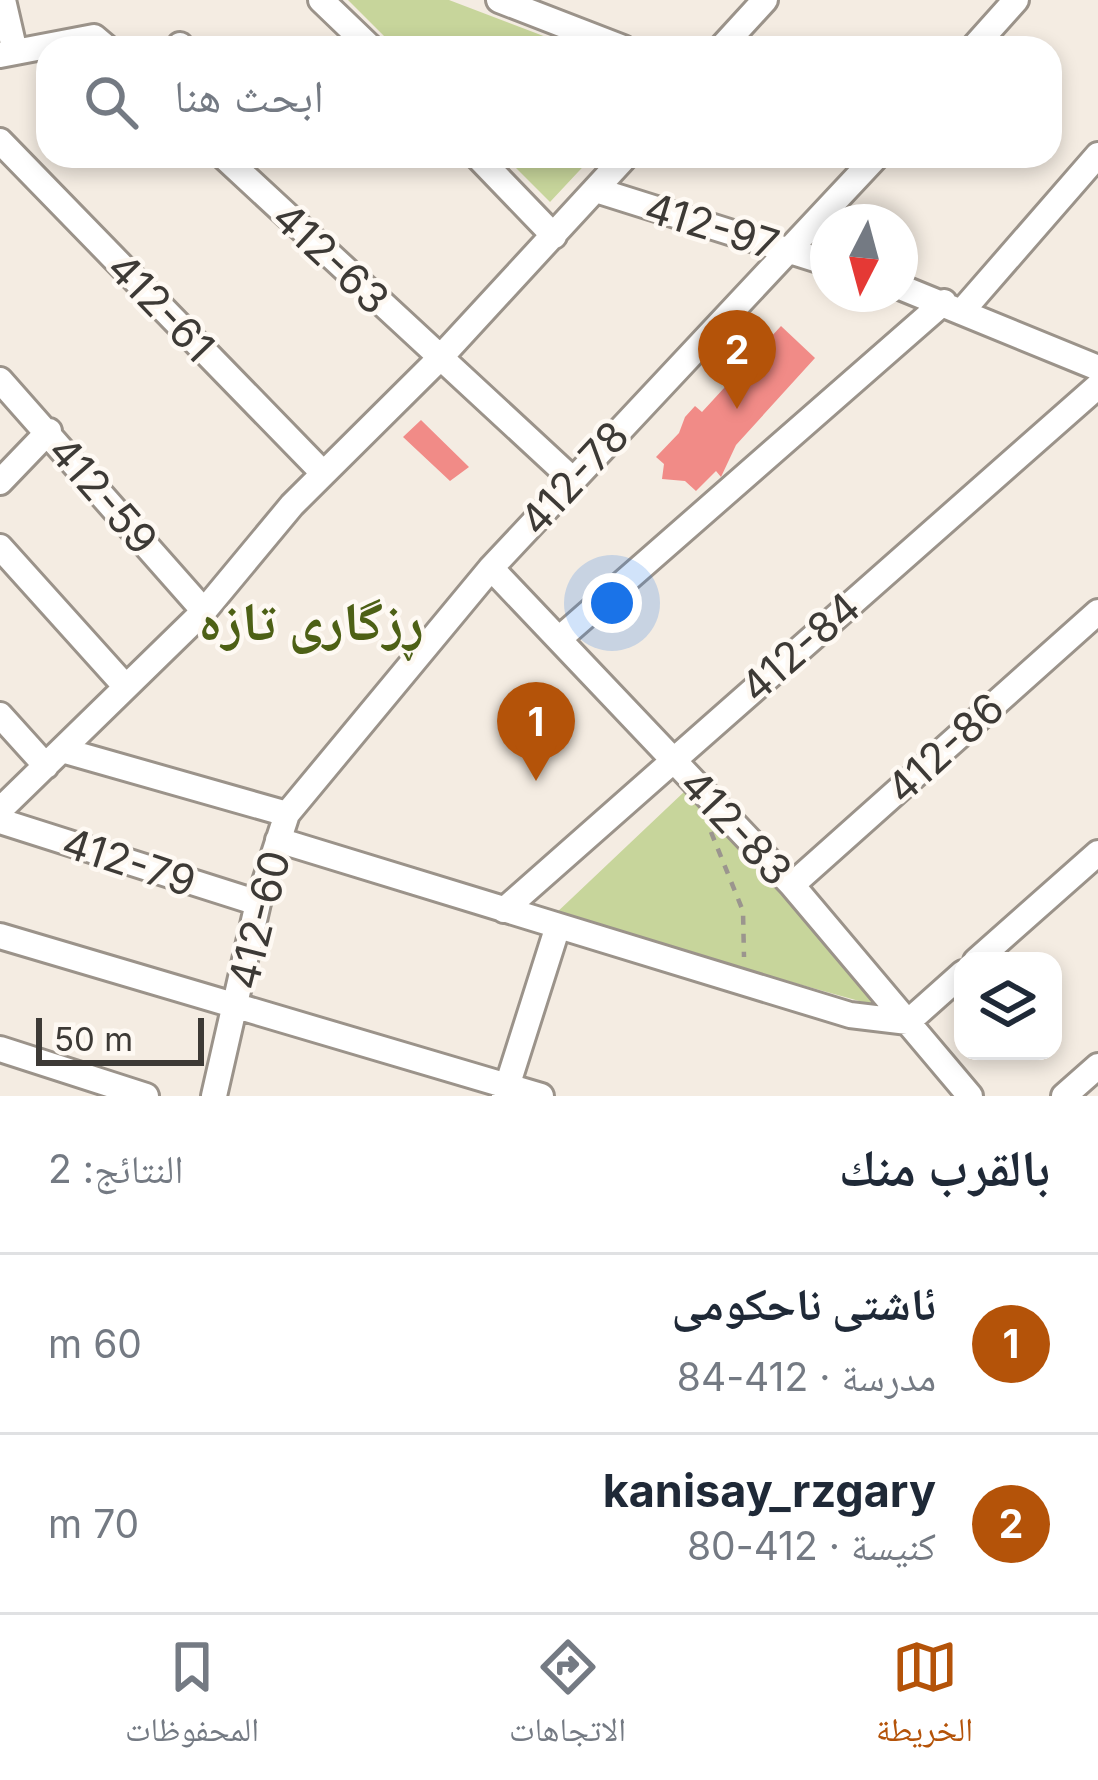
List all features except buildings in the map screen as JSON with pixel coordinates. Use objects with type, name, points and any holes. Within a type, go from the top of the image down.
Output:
[{"type":"street","points":[[3,0],[7,54]]},
{"type":"street","points":[[321,0],[358,36]]},
{"type":"street","points":[[499,0],[592,36]]},
{"type":"street","points":[[732,36],[765,0]]},
{"type":"street","points":[[984,36],[1016,0]]},
{"type":"street","name":"412-61","points":[[0,141],[323,473]]},
{"type":"street","points":[[559,639],[953,306],[1088,183],[1098,155]]},
{"type":"street","name":"412-63","points":[[236,168],[438,360]]},
{"type":"street","points":[[489,168],[554,236]]},
{"type":"street","points":[[0,810],[204,611],[323,473],[438,360],[615,168]]},
{"type":"street","name":"412-78","points":[[287,814],[491,568],[866,168]]},
{"type":"street","name":"412-97","points":[[596,190],[810,256]]},
{"type":"street","points":[[918,293],[1098,368]]},
{"type":"street","points":[[438,360],[572,479]]},
{"type":"street","name":"412-59","points":[[0,380],[204,611]]},
{"type":"street","name":"412-84","points":[[504,910],[1098,386]]},
{"type":"street","points":[[0,482],[49,431]]},
{"type":"street","points":[[0,547],[126,687]]},
{"type":"street","name":"412-83","points":[[491,568],[792,885],[970,1096]]},
{"type":"street","name":"412-86","points":[[792,885],[1098,612]]},
{"type":"street","points":[[0,715],[54,758],[287,814]]},
{"type":"street","name":"412-60","points":[[214,1096],[258,903],[287,814]]},
{"type":"street","name":"412-79","points":[[0,820],[258,903]]},
{"type":"street","points":[[278,840],[821,1009],[908,1022],[954,981]]},
{"type":"street","points":[[986,952],[1098,853]]},
{"type":"street","points":[[505,1091],[557,926]]},
{"type":"street","points":[[0,936],[505,1091],[541,1096]]},
{"type":"street","points":[[0,1049],[146,1096]]},
{"type":"street","points":[[1064,1096],[1098,1066]]},
{"type":"path","points":[[724,813],[711,836],[743,911],[742,983]]},
{"type":"green space","points":[[348,0],[449,0],[544,36],[384,36]]},
{"type":"green space","points":[[516,168],[582,168],[550,202]]},
{"type":"green space","points":[[685,791],[888,1009],[553,916]]},
{"type":"place","name":"kanisay_rzgary","points":[[737,409]]},
{"type":"place","name":"ئاشتی ناحکومی","points":[[536,781]]},
{"type":"district","name":"ڕزگاری تازە","points":[[311,621]]}]
